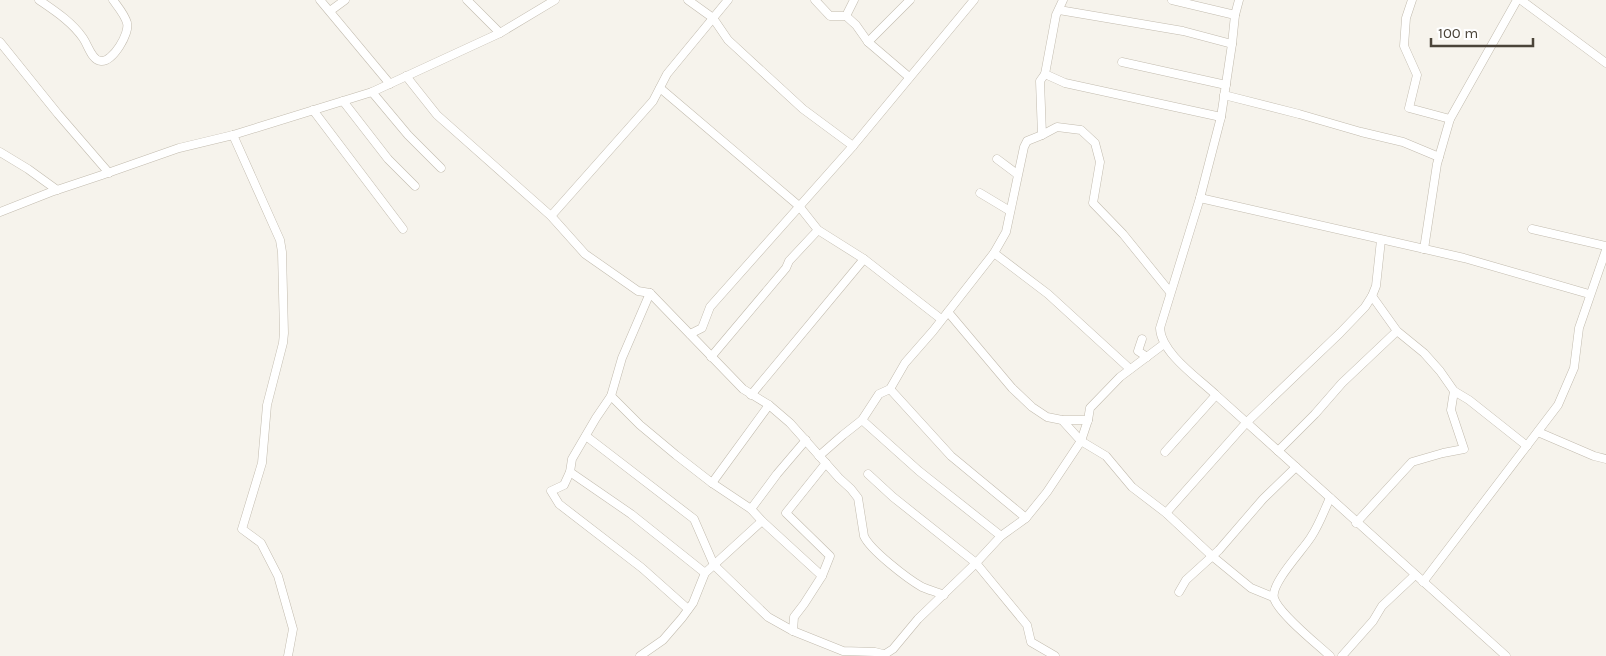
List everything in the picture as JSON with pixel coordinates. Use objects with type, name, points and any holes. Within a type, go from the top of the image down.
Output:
[{"type":"street","points":[[39,0],[61,14],[82,37],[94,58],[104,62],[112,57],[126,34],[128,27],[127,21],[113,0]]},
{"type":"street","points":[[320,0],[390,84]]},
{"type":"street","points":[[330,11],[344,0]]},
{"type":"street","points":[[467,0],[500,33]]},
{"type":"street","points":[[0,212],[57,190],[179,148],[233,135],[372,92],[500,33],[555,0]]},
{"type":"street","points":[[688,0],[712,18],[728,40],[803,109],[853,146]]},
{"type":"street","points":[[551,216],[653,100],[666,74],[728,0]]},
{"type":"street","points":[[814,0],[830,16],[846,16],[856,25],[868,42],[909,77]]},
{"type":"street","points":[[846,16],[854,0]]},
{"type":"street","points":[[868,42],[910,0]]},
{"type":"street","points":[[690,334],[702,328],[710,307],[853,146],[974,0]]},
{"type":"street","points":[[1042,134],[1040,81],[1045,74],[1056,15],[1063,0]]},
{"type":"street","points":[[1172,0],[1235,15]]},
{"type":"street","points":[[1239,0],[1235,15],[1221,117],[1200,198],[1170,292],[1160,328],[1160,336],[1172,353],[1246,423],[1506,656]]},
{"type":"street","points":[[1412,0],[1406,18],[1404,46],[1417,75],[1409,108],[1450,119]]},
{"type":"street","points":[[1424,249],[1439,157],[1450,119],[1517,0]]},
{"type":"street","points":[[1522,0],[1606,63]]},
{"type":"street","points":[[1059,10],[1183,31],[1232,44]]},
{"type":"street","points":[[0,42],[109,173]]},
{"type":"street","points":[[1122,62],[1226,85]]},
{"type":"street","points":[[1045,74],[1066,83],[1221,117]]},
{"type":"street","points":[[406,76],[437,115],[551,216],[585,254],[638,291],[650,293],[711,357],[751,395],[769,406],[790,423],[858,498],[866,542],[878,554],[921,586],[944,595]]},
{"type":"street","points":[[660,88],[799,206],[818,230],[864,259],[941,319]]},
{"type":"street","points":[[372,92],[403,130],[441,168]]},
{"type":"street","points":[[1224,95],[1403,142],[1439,157]]},
{"type":"street","points":[[343,101],[388,159],[415,186]]},
{"type":"street","points":[[313,110],[403,229]]},
{"type":"street","points":[[819,456],[862,420],[879,394],[890,389],[905,363],[994,253],[1006,232],[1017,174],[1027,141],[1057,127],[1082,130],[1095,143],[1100,162],[1093,203],[1123,234],[1170,292]]},
{"type":"street","points":[[233,135],[280,240],[282,252],[283,342],[267,405],[262,463],[242,529],[261,543],[278,576],[293,629],[288,656]]},
{"type":"street","points":[[0,152],[57,190]]},
{"type":"street","points":[[997,158],[1017,174]]},
{"type":"street","points":[[980,193],[1010,211]]},
{"type":"street","points":[[1200,198],[1464,258],[1589,294]]},
{"type":"street","points":[[1532,229],[1606,246]]},
{"type":"street","points":[[711,357],[786,268],[789,261],[818,230]]},
{"type":"street","points":[[1166,513],[1246,423],[1365,307],[1376,286],[1381,240]]},
{"type":"street","points":[[1423,582],[1558,405],[1574,368],[1578,328],[1606,250]]},
{"type":"street","points":[[994,253],[1048,294],[1130,369]]},
{"type":"street","points":[[751,395],[864,259]]},
{"type":"street","points":[[650,293],[622,358],[611,396],[572,459],[570,472],[564,484],[551,492],[559,504],[642,568],[688,609]]},
{"type":"street","points":[[1372,296],[1397,331],[1424,353],[1454,391],[1469,400],[1527,446]]},
{"type":"street","points":[[948,312],[1012,388],[1032,407],[1048,416],[1062,420],[1088,420]]},
{"type":"street","points":[[1278,451],[1315,414],[1342,383],[1397,331]]},
{"type":"street","points":[[1142,339],[1138,351],[1147,357]]},
{"type":"street","points":[[586,436],[694,519],[714,565],[768,617],[794,631],[844,653],[875,652],[882,655],[893,650],[918,619],[1001,536],[1026,518],[1080,441],[1088,420],[1090,408],[1130,369],[1164,344]]},
{"type":"street","points":[[890,389],[951,456],[1026,518]]},
{"type":"street","points":[[1356,523],[1412,462],[1464,449],[1451,410],[1454,391]]},
{"type":"street","points":[[1165,452],[1216,395]]},
{"type":"street","points":[[611,396],[640,425],[712,483],[752,509],[762,521],[822,576]]},
{"type":"street","points":[[712,483],[769,406]]},
{"type":"street","points":[[862,420],[919,471],[1001,536]]},
{"type":"street","points":[[1062,420],[1080,441],[1106,456],[1132,487],[1166,513],[1212,556],[1251,588],[1273,597]]},
{"type":"street","points":[[1538,432],[1594,456],[1606,459]]},
{"type":"street","points":[[752,509],[777,474],[806,440]]},
{"type":"street","points":[[794,631],[794,617],[822,576],[830,556],[786,514],[826,464]]},
{"type":"street","points":[[1179,592],[1186,580],[1219,550],[1263,499],[1296,467]]},
{"type":"street","points":[[570,472],[631,514],[705,573]]},
{"type":"street","points":[[868,474],[893,497],[976,563],[1027,625],[1031,642],[1055,656]]},
{"type":"street","points":[[1330,498],[1312,536],[1278,582],[1273,597],[1279,609],[1330,656]]},
{"type":"street","points":[[640,656],[663,640],[682,618],[692,603],[705,573],[762,521]]},
{"type":"street","points":[[1342,656],[1373,621],[1382,606],[1415,575]]}]
